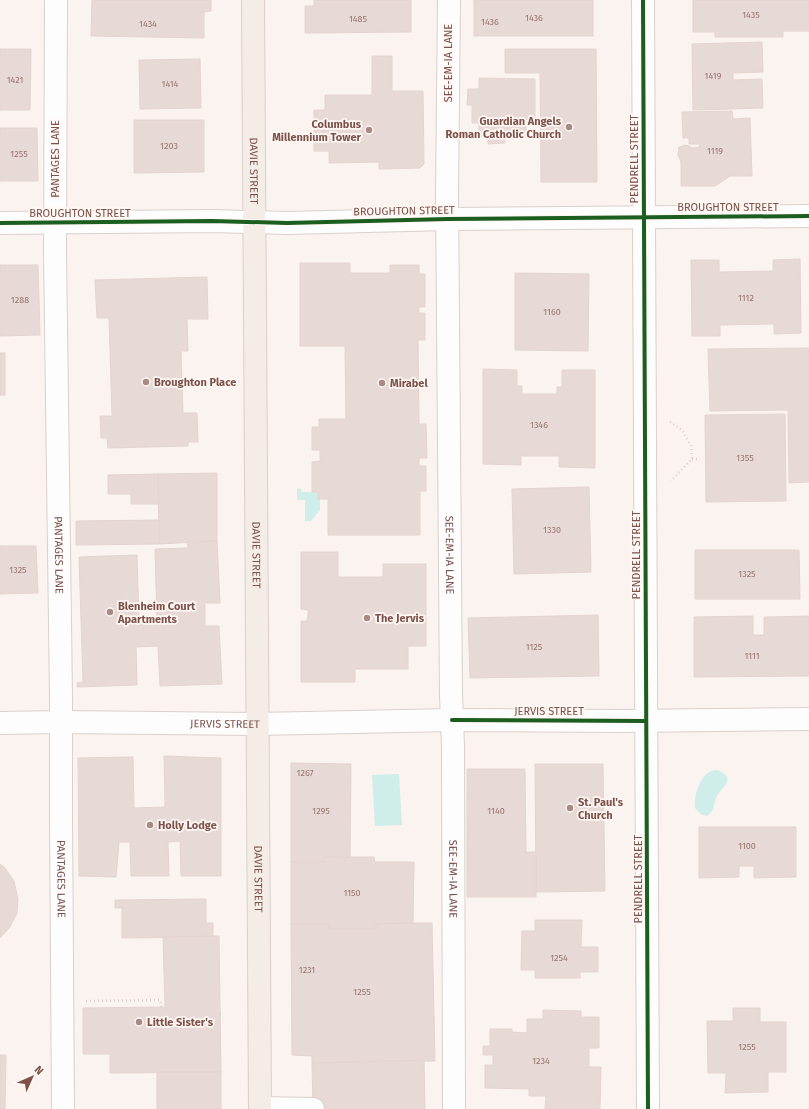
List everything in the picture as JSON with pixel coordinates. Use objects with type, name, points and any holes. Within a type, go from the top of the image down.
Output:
[{"type":"main road","name":"DAVIE STREET","points":[[253,0],[260,1109]]},
{"type":"street","name":"PANTAGES LANE","points":[[56,0],[55,251],[61,722],[63,1109]]},
{"type":"street","name":"SEE-EM-IA LANE","points":[[449,0],[448,219],[453,754],[454,1109]]},
{"type":"street","name":"PENDRELL STREET","points":[[643,0],[648,1109]]},
{"type":"street","name":"BROUGHTON STREET","points":[[0,223],[217,221],[288,223],[448,219],[809,216]]},
{"type":"street","name":"JERVIS STREET","points":[[0,723],[61,722],[257,724],[452,720],[646,721],[809,719]]},
{"type":"street","points":[[260,1109],[313,1109]]},
{"type":"path","points":[[670,422],[682,430],[691,446],[692,459]]},
{"type":"path","points":[[671,481],[692,459],[699,459]]},
{"type":"path","points":[[62,1001],[160,1000],[161,1007]]},
{"type":"water","points":[[297,488],[301,489],[302,492],[318,492],[318,499],[320,499],[320,510],[311,521],[305,521],[305,500],[297,500]]},
{"type":"water","points":[[717,770],[726,776],[727,782],[717,796],[714,807],[711,811],[707,816],[702,815],[695,808],[695,798],[698,787],[700,782],[707,774],[711,771]]},
{"type":"water","points":[[399,774],[402,825],[375,826],[372,775]]},
{"type":"building","points":[[92,0],[211,0],[211,11],[204,12],[204,38],[91,36]]},
{"type":"building","points":[[314,0],[411,0],[411,32],[305,33],[305,6],[314,6]]},
{"type":"building","points":[[474,0],[593,0],[593,36],[474,36]]},
{"type":"building","points":[[693,0],[809,0],[809,31],[783,31],[783,37],[715,37],[715,32],[693,32]]},
{"type":"building","points":[[762,42],[763,72],[733,73],[733,80],[762,79],[763,108],[693,110],[692,44]]},
{"type":"building","points":[[0,49],[31,49],[30,110],[0,110]]},
{"type":"building","name":"Guardian Angels Roman Catholic Church","points":[[505,49],[596,49],[597,182],[541,182],[540,73],[505,73]]},
{"type":"building","name":"Columbus Millennium Tower","points":[[372,56],[392,56],[392,91],[423,91],[424,164],[420,168],[379,169],[379,162],[329,163],[329,151],[314,151],[314,110],[325,110],[325,95],[372,95]]},
{"type":"building","points":[[200,59],[201,108],[140,109],[139,60]]},
{"type":"building","points":[[479,78],[535,79],[535,119],[526,119],[526,137],[505,136],[505,143],[488,144],[488,136],[479,136],[479,123],[472,123],[472,105],[467,105],[468,89],[479,89]]},
{"type":"building","points":[[732,111],[733,119],[750,118],[752,176],[730,176],[715,186],[681,186],[681,162],[678,155],[679,147],[686,145],[693,148],[700,147],[699,144],[689,144],[689,138],[683,138],[682,112]]},
{"type":"building","points":[[134,120],[204,120],[204,172],[134,173]]},
{"type":"building","points":[[0,128],[37,128],[38,181],[0,181]]},
{"type":"building","points":[[800,259],[801,333],[774,334],[774,324],[720,325],[720,336],[692,336],[691,260],[719,260],[719,272],[773,271],[773,260]]},
{"type":"building","name":"Mirabel","points":[[300,263],[350,263],[350,273],[390,273],[390,265],[419,265],[419,274],[425,274],[425,307],[419,307],[419,313],[425,313],[425,340],[418,340],[419,424],[426,424],[427,458],[419,458],[419,466],[426,466],[426,491],[420,491],[420,535],[328,535],[328,499],[318,499],[318,492],[312,492],[312,462],[320,461],[320,450],[312,450],[312,427],[319,427],[319,419],[346,419],[345,346],[300,346]]},
{"type":"building","points":[[0,265],[38,265],[40,335],[0,336]]},
{"type":"building","points":[[515,273],[589,274],[588,351],[515,350]]},
{"type":"building","name":"Broughton Place","points":[[207,277],[208,319],[187,319],[188,351],[181,351],[183,413],[197,413],[198,442],[188,442],[188,446],[108,448],[107,438],[101,438],[100,416],[112,416],[109,318],[97,318],[95,280]]},
{"type":"building","points":[[809,348],[809,482],[789,483],[788,410],[710,411],[708,349]]},
{"type":"building","points":[[0,353],[5,353],[5,395],[0,395]]},
{"type":"building","points":[[483,369],[517,370],[517,386],[522,386],[522,394],[557,394],[557,387],[562,387],[562,370],[595,370],[595,468],[559,467],[559,456],[521,456],[521,465],[483,464]]},
{"type":"building","points":[[785,414],[786,501],[706,502],[705,415]]},
{"type":"building","points":[[217,473],[217,541],[159,544],[158,474]]},
{"type":"building","points":[[158,474],[159,504],[131,504],[131,494],[108,494],[108,475]]},
{"type":"building","points":[[589,487],[591,572],[514,574],[512,489]]},
{"type":"building","points":[[159,520],[159,544],[76,545],[76,521]]},
{"type":"building","name":"Blenheim Court Apartments","points":[[217,541],[220,603],[205,603],[205,626],[219,626],[222,684],[160,686],[158,646],[136,647],[137,685],[77,687],[77,683],[83,682],[79,557],[137,555],[139,622],[157,622],[155,549],[188,548],[187,542]]},
{"type":"building","points":[[0,546],[36,546],[38,593],[0,594]]},
{"type":"building","points":[[695,550],[799,550],[800,599],[695,599]]},
{"type":"building","name":"The Jervis","points":[[301,552],[338,552],[338,577],[383,577],[383,564],[426,564],[426,646],[408,646],[408,669],[355,669],[355,682],[301,682],[301,621],[307,621],[308,610],[301,609]]},
{"type":"building","points":[[598,615],[599,676],[470,678],[468,618]]},
{"type":"building","points":[[753,616],[753,635],[764,635],[764,617],[809,616],[809,676],[694,677],[694,617]]},
{"type":"building","name":"Holly Lodge","points":[[164,756],[221,758],[221,876],[181,876],[180,841],[168,842],[169,876],[131,876],[130,842],[119,842],[116,877],[79,876],[78,758],[133,757],[134,808],[165,807]]},
{"type":"building","points":[[291,763],[351,764],[350,858],[324,857],[325,862],[291,862]]},
{"type":"building","name":"St. Paul's Church","points":[[535,764],[603,764],[605,891],[536,892]]},
{"type":"building","points":[[467,769],[525,769],[526,852],[536,852],[536,897],[467,897]]},
{"type":"building","points":[[699,827],[796,827],[796,877],[754,878],[754,866],[739,866],[739,877],[699,878]]},
{"type":"building","points":[[324,857],[374,857],[375,862],[414,862],[413,923],[376,924],[376,929],[329,929],[329,924],[291,924],[291,862],[325,862]]},
{"type":"building","points":[[0,864],[5,868],[14,881],[18,899],[17,913],[10,927],[0,938]]},
{"type":"building","points":[[206,899],[206,923],[213,923],[213,937],[122,938],[122,908],[115,908],[115,900]]},
{"type":"building","points":[[535,920],[582,920],[581,947],[598,947],[598,972],[580,972],[580,978],[535,978],[535,970],[521,970],[522,931],[535,931]]},
{"type":"building","points":[[432,923],[435,1061],[312,1063],[312,1056],[292,1055],[291,924],[329,924],[329,929],[376,929],[376,924]]},
{"type":"building","points":[[219,936],[221,1072],[110,1073],[110,1054],[83,1054],[83,1008],[165,1007],[163,937]]},
{"type":"building","points":[[733,1008],[760,1008],[760,1022],[786,1022],[786,1072],[768,1072],[768,1092],[725,1093],[726,1073],[708,1073],[707,1021],[733,1021]]},
{"type":"building","points":[[543,1010],[581,1011],[581,1017],[599,1017],[599,1048],[589,1048],[589,1067],[601,1067],[600,1109],[545,1109],[546,1096],[529,1096],[529,1089],[485,1088],[485,1065],[493,1065],[493,1055],[483,1055],[483,1046],[490,1046],[490,1029],[512,1029],[512,1032],[527,1033],[527,1019],[543,1019]]},
{"type":"building","points":[[0,1055],[6,1055],[5,1109],[0,1109]]},
{"type":"building","points":[[424,1060],[425,1109],[313,1109],[312,1063]]},
{"type":"building","points":[[157,1072],[221,1072],[221,1109],[157,1109]]},
{"type":"cycle path","points":[[643,0],[648,1109]]},
{"type":"cycle path","points":[[0,223],[212,221],[287,223],[448,219],[809,216]]},
{"type":"cycle path","points":[[452,720],[646,721]]},
{"type":"place","name":"Guardian Angels Roman Catholic Church","points":[[569,127]]},
{"type":"place","name":"Columbus Millennium Tower","points":[[369,130]]},
{"type":"place","name":"Broughton Place","points":[[146,382]]},
{"type":"place","name":"Mirabel","points":[[382,383]]},
{"type":"place","name":"Blenheim Court Apartments","points":[[110,612]]},
{"type":"place","name":"The Jervis","points":[[367,618]]},
{"type":"place","name":"St. Paul's Church","points":[[570,808]]},
{"type":"place","name":"Holly Lodge","points":[[150,825]]},
{"type":"place","name":"Little Sister's","points":[[139,1022]]}]
